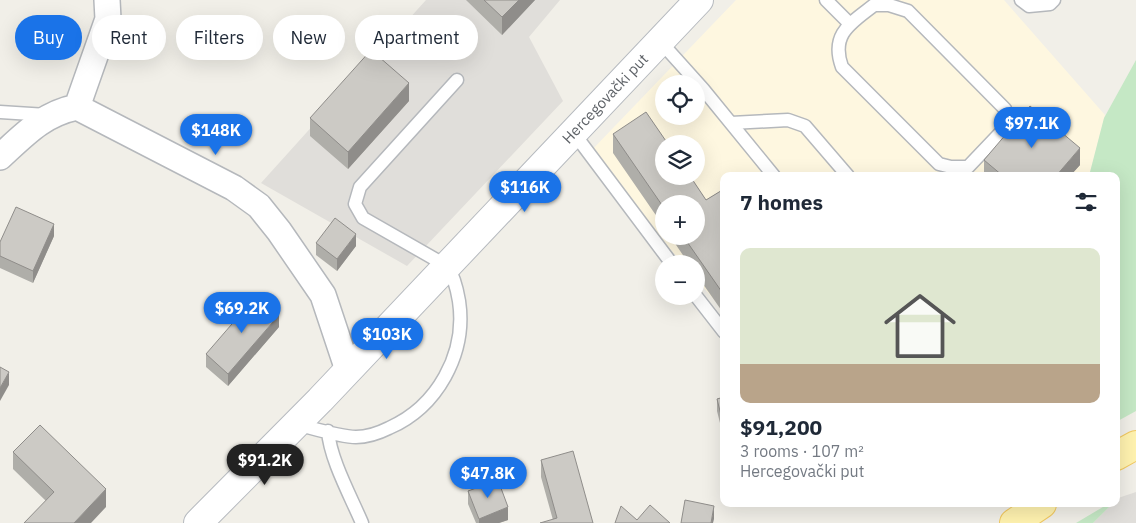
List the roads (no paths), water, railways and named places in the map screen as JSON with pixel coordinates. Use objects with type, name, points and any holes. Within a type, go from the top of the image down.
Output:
[{"type":"main road","name":"Hercegovački put","points":[[198,523],[348,370],[699,0]]},
{"type":"main road","points":[[1120,454],[1136,445]]},
{"type":"main road","points":[[1014,523],[1038,507]]},
{"type":"street","points":[[77,107],[108,19],[107,0]]},
{"type":"street","points":[[0,157],[36,124],[61,110],[77,107],[234,188],[259,206],[279,231],[323,295],[348,370]]},
{"type":"lane","points":[[826,0],[850,24]]},
{"type":"lane","points":[[1020,0],[1029,6],[1050,4],[1054,0]]},
{"type":"lane","points":[[874,5],[890,6],[908,11],[1005,109],[1007,126],[968,167],[951,167],[939,164],[842,67],[838,57],[840,42],[844,29],[850,24],[874,5]]},
{"type":"lane","points":[[660,40],[771,172]]},
{"type":"lane","points":[[296,424],[356,437],[384,430],[415,412],[435,393],[451,365],[460,328],[458,295],[450,271],[447,266],[363,218],[355,204],[360,187],[456,80]]},
{"type":"lane","points":[[0,112],[52,115]]},
{"type":"lane","points":[[731,123],[788,120],[804,126],[844,172]]},
{"type":"lane","points":[[573,132],[665,255]]},
{"type":"lane","points":[[703,305],[720,327]]},
{"type":"lane","points":[[328,432],[333,456],[362,523]]}]
